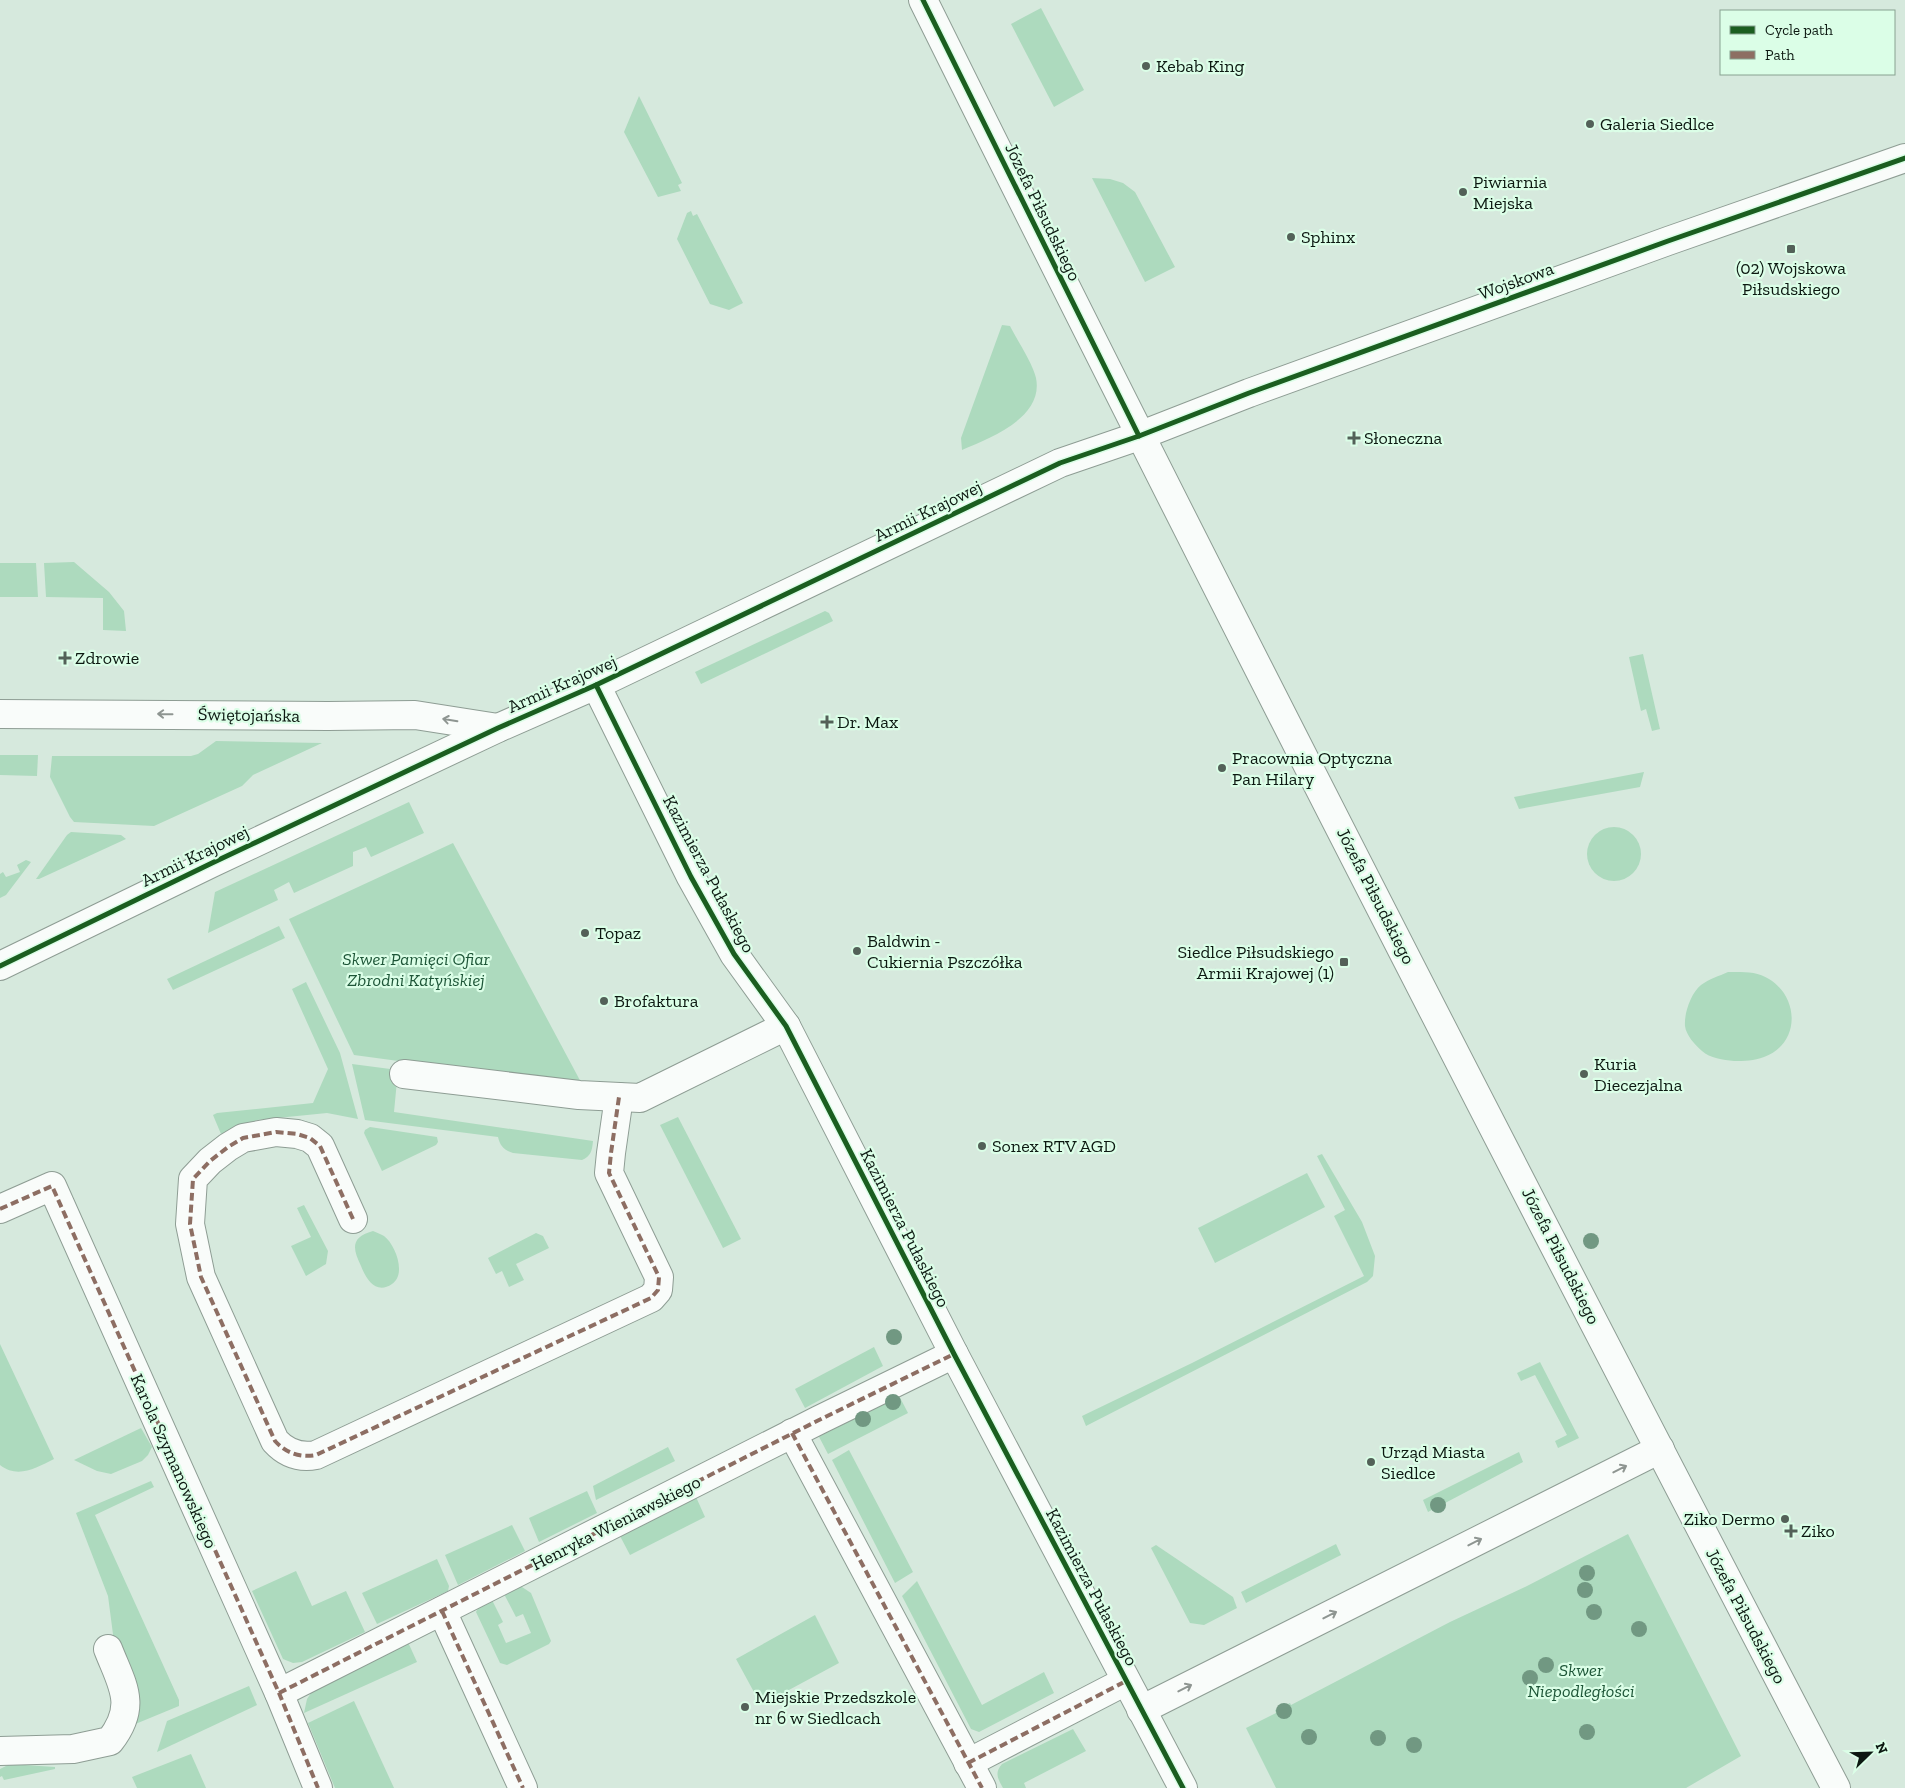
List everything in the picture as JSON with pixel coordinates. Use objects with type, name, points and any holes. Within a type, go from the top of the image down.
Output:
[{"type":"street","name":"Józefa Piłsudskiego","points":[[922,0],[1140,436],[1836,1788]]},
{"type":"street","name":"Wojskowa","points":[[1140,436],[1249,393],[1584,271],[1905,158]]},
{"type":"street","name":"Armii Krajowej","points":[[0,966],[212,863],[498,728],[596,685],[1060,462],[1140,436]]},
{"type":"street","name":"Kazimierza Pułaskiego","points":[[596,685],[691,877],[734,954],[786,1026],[954,1354],[1183,1788]]},
{"type":"street","name":"Świętojańska","points":[[0,714],[415,715],[498,728]]},
{"type":"street","points":[[404,1074],[579,1095],[640,1098],[786,1026]]},
{"type":"street","points":[[353,1219],[320,1146],[310,1138],[297,1134],[276,1132],[244,1138],[228,1147],[210,1161],[194,1179],[190,1224],[201,1277],[275,1441],[290,1453],[305,1457],[316,1455],[652,1298],[658,1290],[659,1277],[609,1173],[610,1153],[619,1097]]},
{"type":"street","name":"Karola Szymanowskiego","points":[[0,1209],[52,1186],[279,1693],[318,1788]]},
{"type":"street","name":"Henryka Wieniawskiego","points":[[279,1693],[792,1433],[954,1354]]},
{"type":"street","points":[[792,1433],[982,1788]]},
{"type":"street","points":[[1141,1710],[1660,1448]]},
{"type":"street","points":[[442,1611],[523,1788]]},
{"type":"street","points":[[0,1751],[73,1749],[110,1741],[117,1732],[126,1709],[126,1693],[108,1649]]},
{"type":"street","points":[[968,1763],[1126,1681]]},
{"type":"green space","points":[[1041,8],[1084,90],[1054,107],[1011,24]]},
{"type":"green space","points":[[639,96],[682,183],[678,185],[681,191],[658,197],[624,132]]},
{"type":"green space","points":[[1092,178],[1110,179],[1123,183],[1135,192],[1175,267],[1145,282]]},
{"type":"green space","points":[[691,211],[693,216],[697,214],[743,303],[729,310],[710,304],[677,239],[687,213]]},
{"type":"green space","points":[[1002,325],[1010,326],[1028,359],[1036,378],[1036,392],[1032,404],[1013,424],[962,450],[961,438]]},
{"type":"green space","points":[[74,562],[109,592],[124,611],[126,631],[103,630],[103,598],[46,597],[44,563]]},
{"type":"green space","points":[[0,563],[36,563],[38,597],[0,597]]},
{"type":"green space","points":[[825,611],[829,613],[833,621],[701,684],[695,672]]},
{"type":"green space","points":[[1643,654],[1660,729],[1652,731],[1646,709],[1641,711],[1629,657]]},
{"type":"green space","points":[[216,741],[322,743],[253,775],[242,786],[154,826],[74,822],[50,777],[52,756],[191,756],[198,754]]},
{"type":"green space","points":[[0,755],[38,755],[37,776],[0,775]]},
{"type":"green space","points":[[1644,772],[1640,787],[1519,809],[1514,797]]},
{"type":"green space","points":[[409,802],[424,833],[371,857],[366,847],[353,852],[353,866],[294,893],[289,882],[274,890],[278,900],[208,933],[215,892]]},
{"type":"green space","points":[[1614,827],[1624,829],[1633,835],[1639,844],[1641,854],[1639,864],[1633,873],[1624,879],[1614,881],[1604,879],[1595,873],[1589,864],[1587,854],[1589,844],[1595,835],[1604,829]]},
{"type":"green space","points":[[71,832],[121,835],[126,839],[36,879],[67,835]]},
{"type":"green space","name":"Skwer Pamięci Ofiar Zbrodni Katyńskiej","points":[[453,843],[583,1086],[354,1055],[289,919]]},
{"type":"green space","points":[[26,860],[31,862],[6,895],[0,898],[0,874],[3,872],[6,877],[20,872],[17,865]]},
{"type":"green space","points":[[279,926],[285,938],[173,990],[167,979]]},
{"type":"green space","points":[[1728,972],[1749,972],[1764,976],[1779,987],[1786,997],[1791,1009],[1790,1032],[1776,1051],[1753,1060],[1734,1061],[1713,1057],[1699,1049],[1691,1040],[1685,1026],[1689,1004],[1694,993],[1704,983]]},
{"type":"green space","points":[[306,982],[340,1053],[358,1119],[327,1113],[257,1120],[221,1134],[213,1115],[217,1113],[313,1103],[328,1069],[292,989]]},
{"type":"green space","points":[[352,1064],[398,1070],[394,1112],[593,1141],[591,1150],[589,1155],[582,1160],[513,1153],[503,1147],[498,1137],[365,1120]]},
{"type":"green space","points":[[678,1117],[741,1239],[723,1248],[660,1125]]},
{"type":"green space","points":[[370,1127],[437,1137],[438,1142],[436,1145],[382,1171],[364,1133]]},
{"type":"green space","points":[[1322,1154],[1362,1222],[1375,1256],[1373,1276],[1367,1282],[1086,1426],[1082,1416],[1364,1276],[1334,1216],[1345,1210],[1317,1156]]},
{"type":"green space","points":[[1307,1173],[1325,1207],[1215,1263],[1198,1228]]},
{"type":"green space","points":[[304,1205],[328,1251],[326,1264],[306,1276],[291,1246],[311,1237],[297,1208]]},
{"type":"green space","points":[[373,1231],[383,1235],[388,1240],[398,1259],[399,1273],[396,1279],[392,1284],[381,1288],[372,1284],[363,1271],[355,1249],[355,1244],[361,1236]]},
{"type":"green space","points":[[536,1233],[543,1236],[549,1248],[516,1264],[524,1280],[509,1287],[502,1271],[496,1274],[488,1258]]},
{"type":"green space","points":[[0,1344],[54,1459],[27,1471],[14,1471],[0,1465]]},
{"type":"green space","points":[[874,1347],[883,1366],[805,1408],[795,1389]]},
{"type":"green space","points":[[1540,1362],[1579,1438],[1558,1448],[1555,1441],[1567,1435],[1535,1375],[1521,1381],[1517,1373]]},
{"type":"green space","points":[[896,1390],[908,1413],[828,1454],[816,1431]]},
{"type":"green space","points":[[141,1428],[152,1447],[142,1461],[111,1474],[97,1471],[74,1460]]},
{"type":"green space","points":[[668,1447],[675,1461],[596,1500],[593,1486]]},
{"type":"green space","points":[[849,1450],[913,1572],[895,1583],[832,1460]]},
{"type":"green space","points":[[1519,1452],[1523,1462],[1428,1512],[1423,1500]]},
{"type":"green space","points":[[151,1481],[154,1487],[95,1515],[179,1700],[179,1706],[133,1725],[114,1642],[108,1596],[76,1513]]},
{"type":"green space","points":[[587,1491],[597,1513],[539,1542],[529,1518]]},
{"type":"green space","points":[[696,1497],[705,1517],[630,1555],[620,1536]]},
{"type":"green space","points":[[512,1525],[525,1551],[458,1585],[445,1555]]},
{"type":"green space","name":"Skwer Niepodległości","points":[[1628,1534],[1741,1756],[1686,1788],[1276,1788],[1246,1728],[1276,1713],[1275,1710],[1290,1703],[1291,1705],[1450,1622],[1527,1586]]},
{"type":"green space","points":[[1336,1544],[1341,1555],[1246,1603],[1241,1592]]},
{"type":"green space","points":[[1156,1545],[1233,1597],[1237,1608],[1204,1625],[1190,1623],[1151,1548]]},
{"type":"green space","points":[[437,1559],[449,1586],[448,1591],[377,1624],[362,1593]]},
{"type":"green space","points":[[296,1571],[312,1606],[346,1591],[365,1632],[302,1662],[293,1663],[283,1659],[252,1591]]},
{"type":"green space","points":[[917,1581],[982,1705],[1044,1672],[1054,1693],[979,1732],[971,1729],[902,1596]]},
{"type":"green space","points":[[519,1585],[531,1593],[551,1641],[549,1644],[507,1665],[500,1663],[476,1612],[479,1606],[491,1598],[503,1622],[498,1625],[506,1643],[531,1633],[523,1614],[516,1617],[503,1592]]},
{"type":"green space","points":[[815,1615],[839,1663],[761,1705],[736,1659]]},
{"type":"green space","points":[[407,1640],[417,1662],[304,1713],[307,1699],[313,1690]]},
{"type":"green space","points":[[249,1686],[257,1705],[157,1752],[167,1721]]},
{"type":"green space","points":[[354,1701],[394,1788],[335,1788],[308,1723]]},
{"type":"green space","points":[[1073,1729],[1086,1751],[1024,1783],[1026,1788],[1003,1788],[997,1773],[1002,1764]]},
{"type":"green space","points":[[191,1754],[206,1788],[137,1788],[132,1777]]},
{"type":"green space","points":[[10,1764],[55,1767],[55,1769],[4,1780],[2,1776],[0,1777],[0,1769]]},
{"type":"marked path","points":[[353,1219],[320,1146],[310,1138],[297,1134],[276,1132],[243,1138],[210,1161],[193,1179],[190,1224],[201,1277],[275,1441],[284,1449],[299,1455],[316,1455],[651,1298],[658,1290],[659,1277],[609,1173],[619,1097]]},
{"type":"marked path","points":[[0,1209],[52,1186],[279,1693],[318,1788]]},
{"type":"marked path","points":[[279,1693],[819,1420],[954,1354]]},
{"type":"marked path","points":[[792,1433],[982,1788]]},
{"type":"marked path","points":[[442,1611],[523,1788]]},
{"type":"marked path","points":[[968,1763],[1126,1681]]},
{"type":"cycle path","points":[[923,0],[1139,436]]},
{"type":"cycle path","points":[[0,966],[212,863],[498,728],[596,685],[1060,463],[1139,436],[1249,393],[1668,241],[1905,158]]},
{"type":"cycle path","points":[[596,685],[691,877],[734,954],[786,1026],[954,1354],[1183,1788]]},
{"type":"place","name":"Kebab King","points":[[1146,66]]},
{"type":"place","name":"Galeria Siedlce","points":[[1590,124]]},
{"type":"place","name":"Piwiarnia Miejska","points":[[1463,192]]},
{"type":"place","name":"Sphinx","points":[[1291,237]]},
{"type":"place","name":"(02) Wojskowa Piłsudskiego","points":[[1791,249]]},
{"type":"place","name":"Słoneczna","points":[[1354,438]]},
{"type":"place","name":"Zdrowie","points":[[65,658]]},
{"type":"place","name":"Dr. Max","points":[[827,722]]},
{"type":"place","name":"Pracownia Optyczna Pan Hilary","points":[[1222,768]]},
{"type":"place","name":"Topaz","points":[[585,933]]},
{"type":"place","name":"Baldwin - Cukiernia Pszczółka","points":[[857,951]]},
{"type":"place","name":"Siedlce Piłsudskiego Armii Krajowej (1)","points":[[1344,962]]},
{"type":"place","name":"Brofaktura","points":[[604,1001]]},
{"type":"place","name":"Kuria Diecezjalna","points":[[1584,1074]]},
{"type":"place","name":"Sonex RTV AGD","points":[[982,1146]]},
{"type":"place","name":"Urząd Miasta Siedlce","points":[[1371,1462]]},
{"type":"place","name":"Ziko Dermo","points":[[1785,1519]]},
{"type":"place","name":"Ziko","points":[[1791,1531]]},
{"type":"place","name":"Miejskie Przedszkole nr 6 w Siedlcach","points":[[745,1707]]}]
